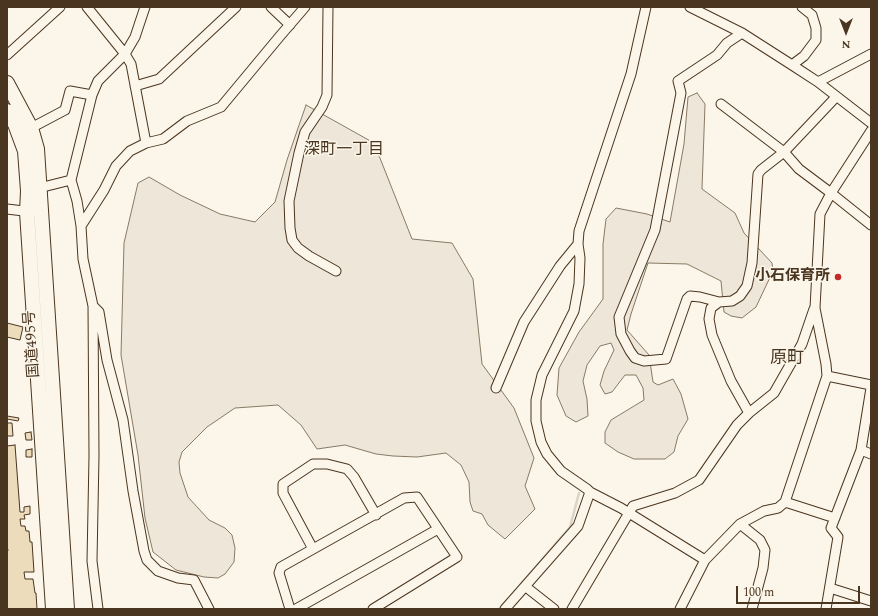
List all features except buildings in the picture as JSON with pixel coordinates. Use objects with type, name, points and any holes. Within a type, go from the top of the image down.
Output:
[{"type":"highway","name":"国道495号","points":[[7,84],[31,128],[37,149],[34,189],[27,212],[53,609]]},
{"type":"highway","name":"国道495号","points":[[7,110],[15,124],[41,212],[67,609]]},
{"type":"street","points":[[7,55],[60,7]]},
{"type":"street","points":[[87,7],[125,54],[131,64],[146,143]]},
{"type":"street","points":[[98,609],[92,561],[94,456],[93,306],[83,259],[78,201],[71,180],[92,94],[98,81],[125,54],[135,37],[145,7]]},
{"type":"street","points":[[135,86],[159,78],[236,7]]},
{"type":"street","points":[[271,7],[290,25]]},
{"type":"street","points":[[81,226],[104,190],[116,166],[130,151],[146,143],[163,139],[187,121],[221,107],[305,7]]},
{"type":"street","points":[[328,7],[327,94],[322,107],[305,132],[289,201],[292,240],[298,248],[309,256],[336,271]]},
{"type":"street","points":[[646,7],[631,74],[579,231],[579,284],[574,311],[542,374],[536,400],[536,421],[541,442],[547,454],[561,471],[590,492],[621,508],[705,560]]},
{"type":"street","points":[[690,7],[742,33],[792,65],[818,82],[871,123]]},
{"type":"street","points":[[792,65],[804,56],[816,40],[816,28],[812,15],[802,7]]},
{"type":"street","points":[[742,33],[727,44],[717,55],[678,81],[681,93],[655,230],[619,317],[621,334],[635,358],[644,361],[666,359],[687,299],[690,296],[719,302],[732,301],[740,296],[747,286],[752,263],[758,174],[760,170],[784,152],[836,97]]},
{"type":"street","points":[[818,82],[871,54]]},
{"type":"street","points":[[31,128],[65,110],[70,91],[92,94]]},
{"type":"street","points":[[721,104],[784,152],[799,170],[871,225]]},
{"type":"street","points":[[680,609],[705,560],[740,524],[764,511],[778,508],[785,502],[827,376],[815,308],[820,214],[831,193],[871,131]]},
{"type":"street","points":[[34,189],[71,180]]},
{"type":"street","points":[[7,209],[27,212],[41,212]]},
{"type":"street","points":[[496,388],[524,322],[560,266],[578,244]]},
{"type":"street","points":[[719,302],[711,308],[709,319],[712,335],[731,381],[749,413]]},
{"type":"street","points":[[93,306],[99,312],[107,360],[123,420],[144,551],[147,560],[158,571],[178,578],[194,580],[209,609]]},
{"type":"street","points":[[572,609],[633,506],[675,493],[699,480],[737,425],[749,413],[774,393],[802,344],[815,308]]},
{"type":"street","points":[[826,609],[838,537],[831,528],[861,450],[871,386],[827,376]]},
{"type":"street","points":[[861,450],[871,454]]},
{"type":"street","points":[[313,549],[283,493],[283,484],[313,464],[327,464],[347,470],[354,477],[376,515]]},
{"type":"street","points":[[505,609],[578,526],[590,492]]},
{"type":"street","points":[[290,609],[279,573],[281,567],[404,498],[417,497],[457,557],[373,609]]},
{"type":"street","points":[[785,502],[834,518]]},
{"type":"street","points":[[740,524],[760,540],[765,550],[763,568],[752,609]]},
{"type":"street","points":[[296,609],[438,529]]},
{"type":"street","points":[[526,586],[554,609]]},
{"type":"street","points":[[830,588],[871,601]]},
{"type":"shaded area","points":[[697,93],[705,104],[702,189],[735,213],[744,233],[772,263],[773,271],[756,307],[742,318],[731,316],[724,312],[721,281],[687,264],[648,263],[627,330],[649,355],[653,382],[658,385],[673,379],[681,394],[688,419],[678,436],[674,452],[665,459],[634,459],[618,452],[605,443],[605,432],[611,420],[644,400],[643,388],[636,375],[625,375],[612,392],[605,394],[600,385],[604,371],[614,350],[611,343],[600,346],[587,365],[583,381],[587,399],[588,416],[576,422],[566,416],[557,395],[559,368],[579,332],[603,299],[603,244],[606,219],[616,208],[647,214],[670,222],[684,144],[688,97]]},
{"type":"shaded area","points":[[306,105],[374,143],[412,239],[452,243],[473,279],[482,364],[514,408],[534,458],[525,486],[535,509],[505,539],[488,525],[482,514],[473,511],[470,502],[469,482],[461,465],[446,453],[417,457],[376,454],[345,445],[317,449],[301,425],[278,405],[235,408],[207,427],[182,452],[179,462],[180,473],[188,497],[209,520],[225,528],[232,535],[235,548],[234,562],[225,574],[218,578],[204,577],[176,570],[153,552],[145,518],[138,455],[121,355],[124,243],[138,183],[149,177],[180,195],[220,214],[255,222],[275,202],[287,160]]},
{"type":"waterway","points":[[521,584],[570,527],[579,493]]},
{"type":"waterway","points":[[499,609],[508,599]]},
{"type":"place","name":"小石保育所","points":[[838,277]]},
{"type":"district","name":"深町一丁目","points":[[344,151]]},
{"type":"district","name":"原町","points":[[787,360]]}]
